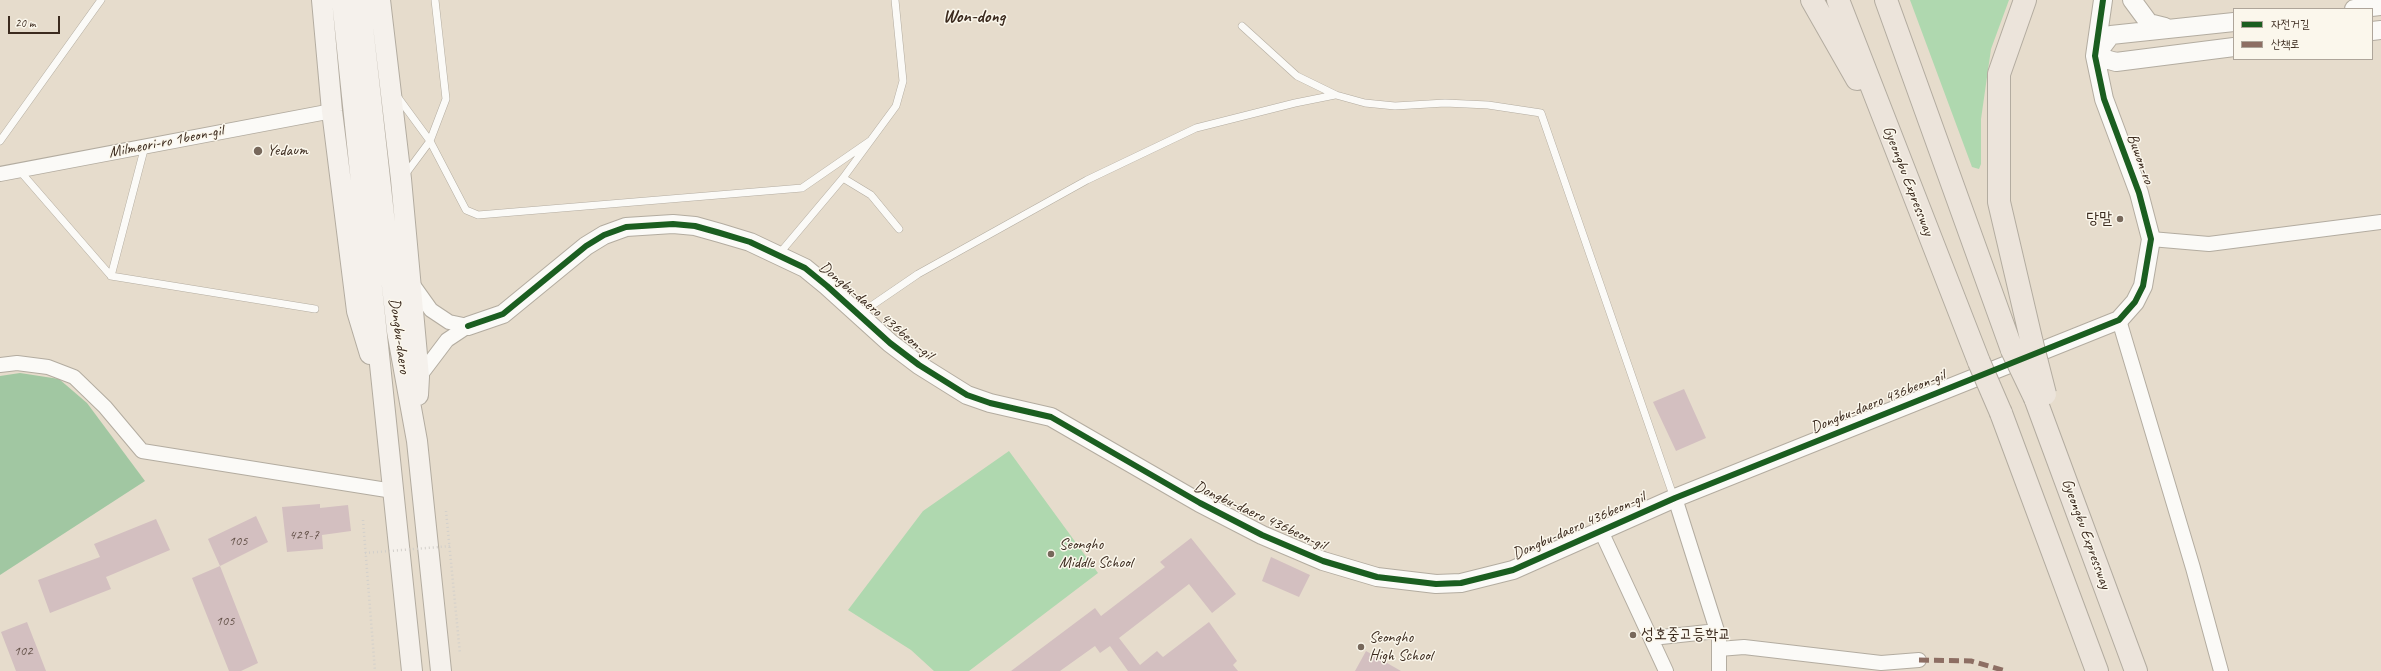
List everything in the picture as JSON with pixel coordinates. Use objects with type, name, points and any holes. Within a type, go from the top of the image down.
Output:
[{"type":"highway","points":[[1812,0],[1893,142]]},
{"type":"highway","name":"Gyeongbu Expressway","points":[[1838,0],[1978,362],[2001,413],[2098,671]]},
{"type":"highway","points":[[1886,0],[2022,346]]},
{"type":"highway","points":[[2022,346],[1999,202],[1999,74],[2025,0]]},
{"type":"highway","name":"Gyeongbu Expressway","points":[[2022,346],[2040,396],[2070,490],[2136,671]]},
{"type":"main road","name":"Dongbu-daero","points":[[322,0],[332,112],[357,311],[383,400]]},
{"type":"main road","name":"Dongbu-daero","points":[[342,0],[358,65],[397,331],[417,441],[441,671]]},
{"type":"main road","name":"Dongbu-daero","points":[[360,0],[358,65],[383,400],[412,671]]},
{"type":"main road","name":"Dongbu-daero","points":[[380,0],[401,179],[419,377],[417,441]]},
{"type":"street","name":"Buwon-ro","points":[[2103,0],[2095,56],[2104,99],[2139,193],[2151,239],[2143,286],[2135,302],[2118,320]]},
{"type":"street","points":[[2132,0],[2149,23],[2170,28]]},
{"type":"street","points":[[2363,8],[2381,6]]},
{"type":"street","points":[[2233,22],[2111,35],[2095,56],[2116,62],[2233,47]]},
{"type":"street","name":"Milmeori-ro 1beon-gil","points":[[0,174],[332,112]]},
{"type":"street","points":[[2151,239],[2209,244],[2381,222]]},
{"type":"street","name":"Dongbu-daero 436beon-gil","points":[[419,377],[447,340],[468,326],[503,314],[586,246],[604,235],[626,227],[673,224],[695,226],[750,242],[779,254],[804,268],[827,286],[857,315],[919,365],[967,395],[1051,417],[1214,510],[1262,535],[1350,570],[1407,582],[1436,584],[1461,582],[1513,570],[1674,498],[2118,320]]},
{"type":"street","points":[[411,282],[431,310],[450,322],[468,326]]},
{"type":"street","points":[[2118,320],[2194,568],[2221,671]]},
{"type":"street","points":[[0,365],[17,363],[48,367],[74,377],[105,408],[142,451],[393,491]]},
{"type":"street","points":[[1674,498],[1717,631],[1719,671]]},
{"type":"street","points":[[1601,531],[1666,671]]},
{"type":"street","points":[[1652,638],[1717,631]]},
{"type":"street","points":[[1719,649],[1744,647],[1881,663],[1919,660]]},
{"type":"lane","points":[[0,141],[102,0]]},
{"type":"lane","points":[[401,179],[430,141],[446,99],[435,0]]},
{"type":"lane","points":[[779,254],[843,178],[896,106],[904,81],[896,0]]},
{"type":"lane","points":[[1242,26],[1297,76],[1336,95],[1364,103],[1395,106],[1445,103],[1488,105],[1541,113],[1674,498]]},
{"type":"lane","points":[[390,87],[430,141],[466,210],[478,215],[802,188],[870,141]]},
{"type":"lane","points":[[857,315],[918,274],[1087,180],[1196,128],[1295,103],[1336,95]]},
{"type":"lane","points":[[111,276],[145,146]]},
{"type":"lane","points":[[19,170],[111,276],[315,309]]},
{"type":"lane","points":[[843,178],[871,195],[899,229]]},
{"type":"path","points":[[446,511],[460,659]]},
{"type":"path","points":[[363,520],[375,671]]},
{"type":"path","points":[[365,553],[450,546]]},
{"type":"green space","points":[[1910,0],[2009,0],[1991,49],[1981,119],[1981,164],[1979,169],[1972,167]]},
{"type":"green space","points":[[20,373],[59,379],[87,403],[145,481],[0,575],[0,376]]},
{"type":"green space","points":[[1009,451],[1098,573],[969,671],[934,671],[911,650],[848,610],[923,511]]},
{"type":"building","points":[[1684,389],[1706,438],[1676,451],[1653,402]]},
{"type":"building","points":[[320,504],[320,508],[348,505],[351,531],[322,535],[323,549],[287,552],[282,507]]},
{"type":"building","points":[[256,516],[268,542],[220,566],[208,539]]},
{"type":"building","points":[[156,519],[170,550],[106,577],[111,589],[50,613],[38,580],[100,557],[94,544]]},
{"type":"building","points":[[1191,538],[1236,594],[1212,613],[1189,584],[1119,638],[1140,665],[1157,651],[1163,657],[1209,622],[1237,661],[1233,665],[1238,671],[1128,671],[1110,646],[1100,653],[1095,646],[1060,671],[1011,671],[1095,608],[1101,616],[1165,567],[1160,562]]},
{"type":"building","points":[[1271,557],[1310,575],[1299,597],[1262,581]]},
{"type":"building","points":[[220,566],[258,663],[241,671],[229,671],[192,578]]},
{"type":"building","points":[[27,622],[46,671],[16,671],[1,632]]},
{"type":"building","points":[[1366,651],[1401,671],[1355,671]]},
{"type":"marked path","points":[[1919,660],[1971,661],[2006,671]]},
{"type":"cycle path","points":[[468,326],[503,314],[586,246],[604,235],[626,227],[673,224],[695,226],[750,242],[805,268],[890,343],[919,365],[967,395],[990,403],[1051,417],[1200,503],[1262,535],[1323,561],[1377,577],[1436,584],[1461,583],[1513,570],[1675,498],[2119,320],[2135,302],[2143,286],[2151,239],[2139,193],[2104,99],[2095,56],[2103,0]]},
{"type":"place","name":"Yedaum","points":[[258,151]]},
{"type":"place","name":"당말","points":[[2120,219]]},
{"type":"place","name":"Seongho Middle School","points":[[1051,554]]},
{"type":"place","name":"성호중고등학교","points":[[1633,635]]},
{"type":"place","name":"Seongho High School","points":[[1361,647]]},
{"type":"district","name":"Won-dong","points":[[974,17]]}]
